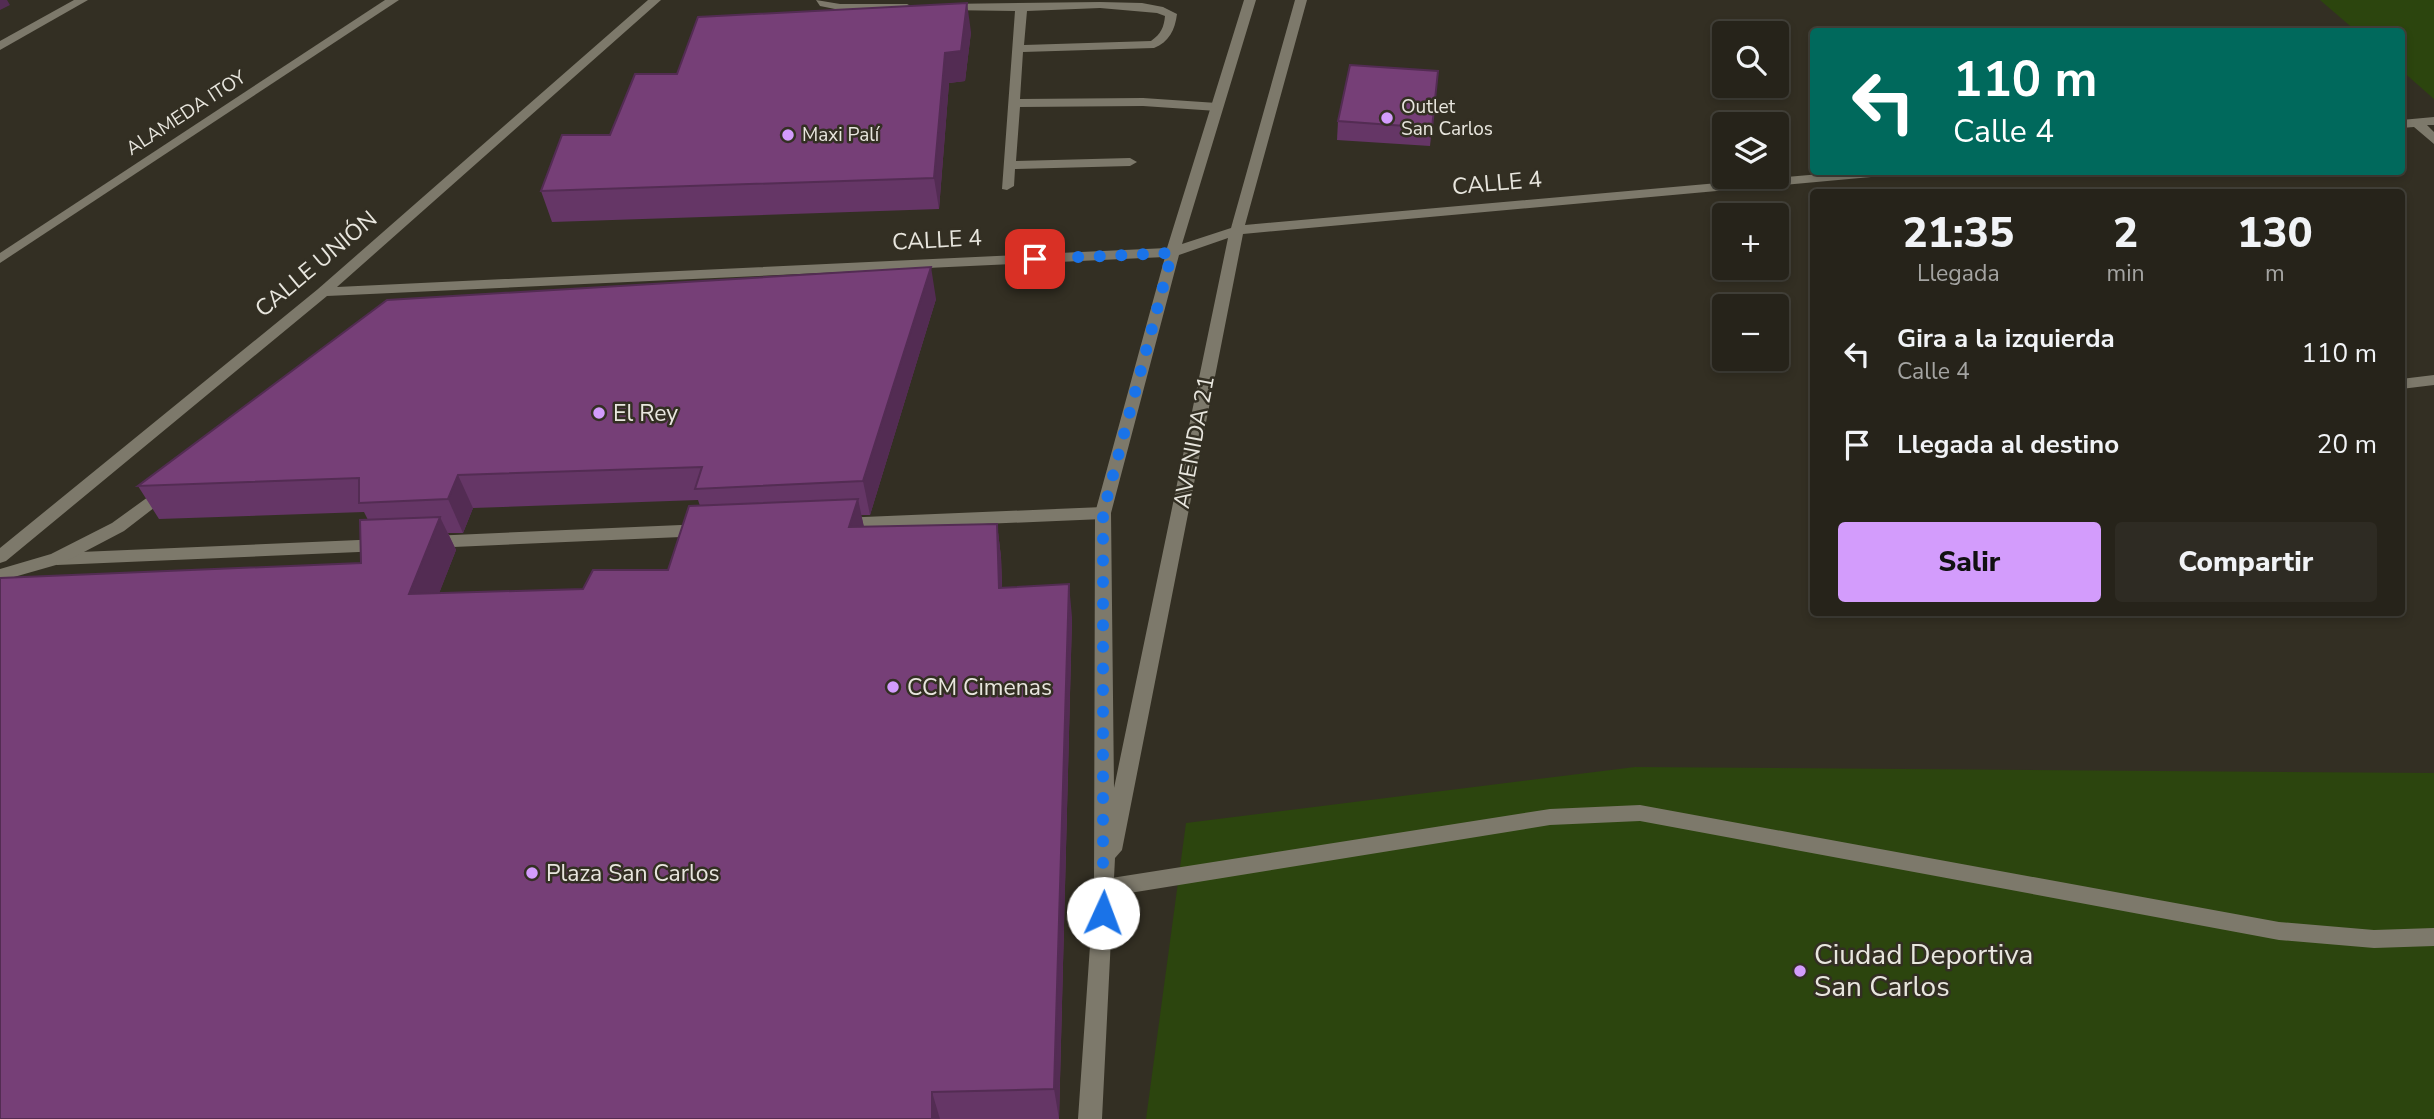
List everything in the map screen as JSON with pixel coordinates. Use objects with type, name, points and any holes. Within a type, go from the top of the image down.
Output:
[{"type":"street","points":[[0,46],[82,0]]},
{"type":"street","name":"ALAMEDA ITOY","points":[[0,259],[393,0]]},
{"type":"street","name":"CALLE UNIÓN","points":[[0,556],[323,292],[655,0]]},
{"type":"street","points":[[822,0],[824,4],[841,7],[924,7]]},
{"type":"street","name":"AVENIDA 21","points":[[1090,1119],[1105,888],[1103,513],[1172,253],[1250,0]]},
{"type":"street","name":"AVENIDA 21","points":[[1105,888],[1237,230],[1301,0]]},
{"type":"street","points":[[938,7],[1021,8],[1137,2],[1165,8],[1171,14],[1170,28],[1163,38],[1154,44],[1019,49]]},
{"type":"street","points":[[1007,186],[1011,165],[1021,8]]},
{"type":"street","points":[[1014,103],[1143,102],[1217,107]]},
{"type":"street","points":[[2405,124],[2434,121]]},
{"type":"street","points":[[2418,123],[2434,140]]},
{"type":"street","points":[[1011,165],[1129,162]]},
{"type":"street","name":"CALLE 4","points":[[323,292],[1172,253],[1237,230],[1849,175]]},
{"type":"street","points":[[382,306],[403,288]]},
{"type":"street","points":[[2405,384],[2434,380]]},
{"type":"street","points":[[0,575],[57,559],[118,527],[184,477]]},
{"type":"street","points":[[824,525],[1103,513]]},
{"type":"street","points":[[57,559],[726,529]]},
{"type":"street","points":[[1105,888],[1550,817],[1640,813],[2279,931],[2374,939],[2434,937]]},
{"type":"green space","points":[[2320,0],[2434,0],[2434,99],[2405,74],[2405,28],[2353,28]]},
{"type":"green space","name":"Ciudad Deportiva San Carlos","points":[[1635,767],[2434,773],[2434,1119],[1146,1119],[1186,823]]},
{"type":"building","name":"Maxi Palí","points":[[967,3],[961,51],[945,53],[934,178],[541,191],[562,135],[610,135],[635,74],[677,74],[698,17]]},
{"type":"building","name":"Outlet San Carlos","points":[[1350,65],[1438,71],[1432,128],[1338,121]]},
{"type":"building","name":"El Rey","points":[[931,267],[863,481],[695,489],[702,467],[458,475],[448,499],[359,503],[359,478],[138,486],[387,300]]},
{"type":"building","name":"Plaza San Carlos","points":[[858,499],[849,527],[997,524],[999,588],[1069,584],[1054,1089],[932,1092],[932,1119],[0,1119],[0,578],[361,563],[360,520],[440,517],[409,594],[583,589],[593,570],[668,570],[689,506]]},
{"type":"place","name":"Outlet San Carlos","points":[[1387,118]]},
{"type":"place","name":"Maxi Palí","points":[[788,135]]},
{"type":"place","name":"El Rey","points":[[599,413]]},
{"type":"place","name":"CCM Cimenas","points":[[893,687]]},
{"type":"place","name":"Plaza San Carlos","points":[[532,873]]},
{"type":"place","name":"Ciudad Deportiva San Carlos","points":[[1800,971]]},
{"type":"route","points":[[1035,259],[1172,253],[1103,513],[1103,913]]}]
